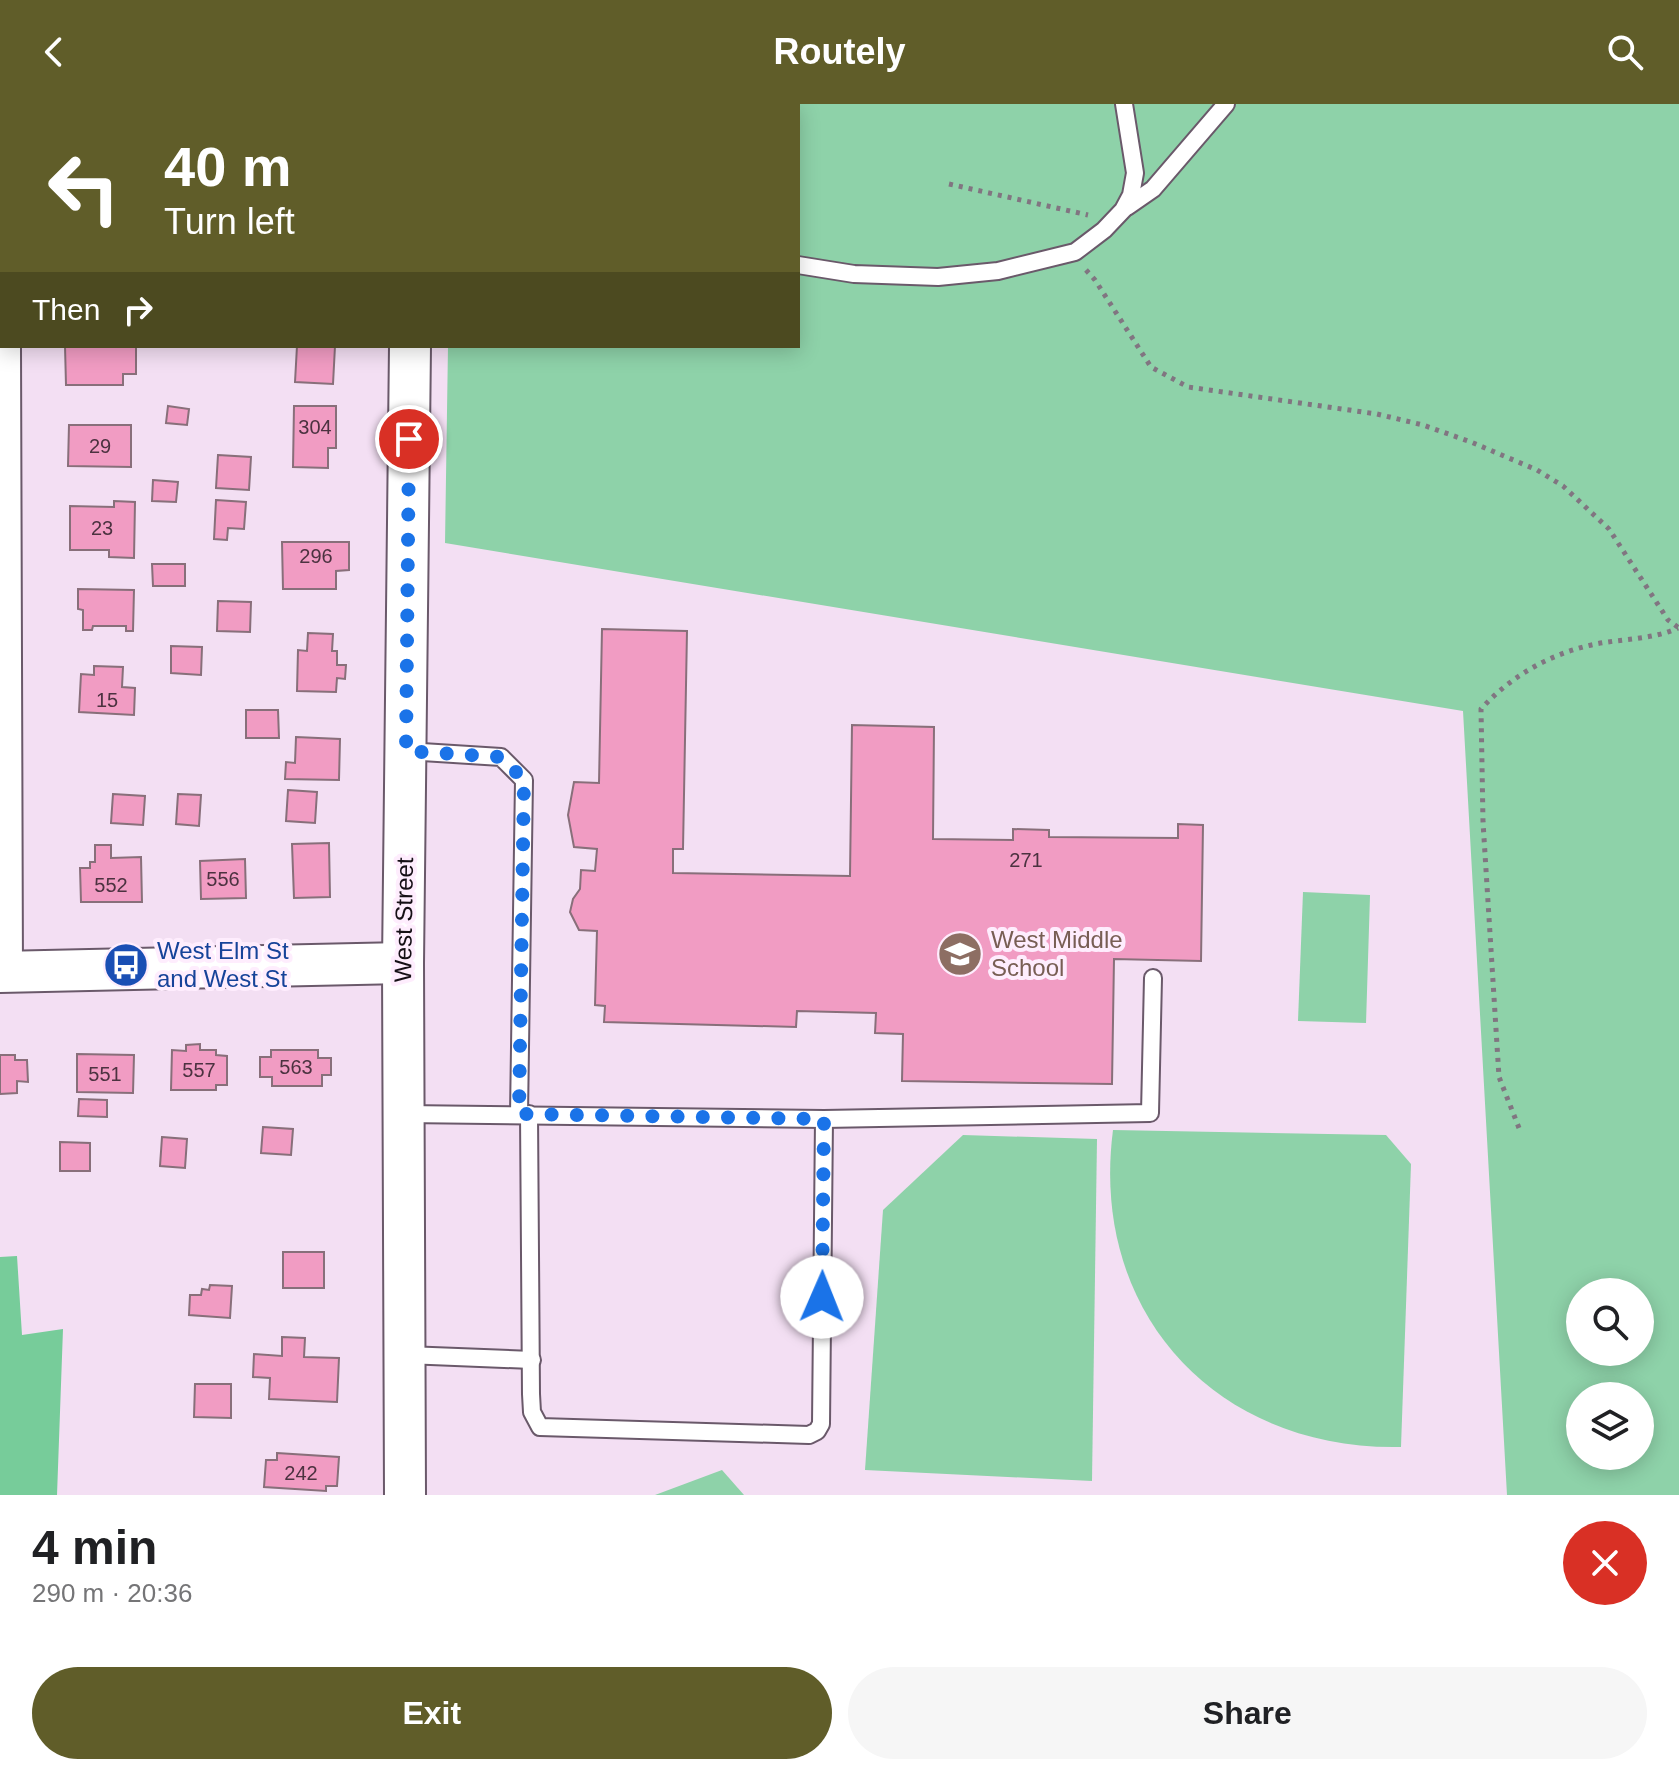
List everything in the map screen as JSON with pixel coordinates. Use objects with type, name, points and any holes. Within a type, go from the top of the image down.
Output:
[{"type":"street","points":[[4,348],[3,972],[403,963]]},
{"type":"street","name":"West Street","points":[[405,1495],[403,963],[410,348]]},
{"type":"lane","points":[[1118,215],[1131,195],[1135,173],[1124,104]]},
{"type":"lane","points":[[800,265],[854,274],[938,277],[998,271],[1061,257],[1087,245],[1118,215],[1153,189],[1226,104]]},
{"type":"lane","points":[[406,751],[501,757],[524,780],[524,1114],[532,1412],[540,1427],[809,1435],[817,1431],[821,1424],[824,1119]]},
{"type":"lane","points":[[404,1114],[824,1119],[1150,1113],[1153,978]]},
{"type":"lane","points":[[404,1355],[532,1360]]},
{"type":"path","points":[[949,184],[1118,215]]},
{"type":"path","points":[[1061,257],[1084,268],[1095,280],[1151,367],[1188,387],[1377,414],[1423,425],[1537,470],[1563,486],[1609,529],[1668,620],[1679,628],[1659,636],[1588,646],[1554,657],[1500,687],[1481,709],[1483,822],[1499,1077],[1519,1128]]},
{"type":"green space","points":[[800,104],[1679,104],[1679,1495],[1507,1495],[1463,711],[445,543],[448,348],[800,348]]},
{"type":"green space","points":[[1303,892],[1370,895],[1366,1023],[1298,1021]]},
{"type":"green space","points":[[1113,1130],[1386,1135],[1411,1164],[1401,1447],[1335,1442],[1275,1425],[1223,1397],[1179,1359],[1145,1312],[1122,1258],[1111,1197]]},
{"type":"green space","points":[[963,1135],[1097,1139],[1092,1481],[865,1470],[883,1210]]},
{"type":"green space","points":[[17,1256],[22,1335],[63,1329],[57,1495],[0,1495],[0,1257]]},
{"type":"green space","points":[[722,1470],[744,1495],[655,1495]]},
{"type":"building","points":[[65,348],[136,348],[136,374],[123,374],[123,385],[66,385]]},
{"type":"building","points":[[297,348],[335,348],[333,384],[295,382]]},
{"type":"building","points":[[168,406],[189,409],[187,425],[166,423]]},
{"type":"building","points":[[294,406],[336,406],[336,448],[328,448],[328,468],[293,467]]},
{"type":"building","points":[[69,425],[131,425],[131,467],[68,466]]},
{"type":"building","points":[[218,455],[251,457],[249,490],[216,488]]},
{"type":"building","points":[[153,480],[178,482],[176,502],[152,501]]},
{"type":"building","points":[[216,500],[246,502],[244,529],[228,528],[227,540],[214,539]]},
{"type":"building","points":[[114,501],[135,502],[134,558],[109,557],[109,550],[70,550],[70,506],[114,507]]},
{"type":"building","points":[[282,542],[349,542],[349,570],[336,571],[336,589],[283,589]]},
{"type":"building","points":[[152,564],[185,564],[185,586],[153,586]]},
{"type":"building","points":[[78,589],[134,590],[133,631],[126,631],[126,626],[93,626],[92,630],[83,630],[83,610],[78,609]]},
{"type":"building","points":[[218,601],[251,602],[250,632],[217,631]]},
{"type":"building","points":[[602,629],[687,631],[683,849],[673,849],[673,873],[850,876],[852,725],[934,727],[933,839],[1013,840],[1013,829],[1049,830],[1049,837],[1178,838],[1178,824],[1203,825],[1201,961],[1114,959],[1112,1084],[902,1081],[903,1034],[875,1033],[876,1013],[797,1011],[796,1027],[604,1022],[605,1006],[595,1005],[597,931],[579,930],[570,912],[573,899],[580,889],[581,870],[595,871],[597,849],[574,847],[568,815],[574,782],[599,783]]},
{"type":"building","points":[[308,633],[333,634],[332,651],[337,651],[337,665],[346,665],[345,679],[337,678],[336,692],[297,691],[298,650],[307,651]]},
{"type":"building","points":[[171,646],[202,647],[201,675],[171,673]]},
{"type":"building","points":[[94,666],[123,667],[122,687],[135,688],[134,715],[79,712],[81,674],[94,675]]},
{"type":"building","points":[[246,710],[278,710],[279,738],[246,738]]},
{"type":"building","points":[[296,737],[340,739],[339,780],[285,779],[286,762],[295,763]]},
{"type":"building","points":[[288,790],[317,792],[315,823],[286,821]]},
{"type":"building","points":[[113,794],[145,796],[143,825],[111,823]]},
{"type":"building","points":[[178,794],[201,795],[199,826],[176,824]]},
{"type":"building","points":[[329,843],[330,897],[294,898],[292,844]]},
{"type":"building","points":[[95,845],[111,845],[111,858],[141,857],[142,902],[81,902],[80,868],[90,868],[90,862],[95,862]]},
{"type":"building","points":[[245,859],[246,898],[201,899],[200,861]]},
{"type":"building","points":[[200,1044],[200,1050],[216,1050],[216,1055],[227,1056],[227,1085],[216,1085],[216,1090],[171,1090],[172,1050],[186,1051],[186,1045]]},
{"type":"building","points":[[271,1050],[318,1050],[318,1058],[331,1058],[331,1075],[322,1075],[322,1086],[272,1086],[272,1077],[260,1077],[260,1057],[271,1057]]},
{"type":"building","points":[[77,1054],[134,1055],[133,1093],[77,1092]]},
{"type":"building","points":[[0,1055],[15,1055],[15,1060],[27,1060],[28,1082],[17,1081],[17,1093],[0,1094]]},
{"type":"building","points":[[79,1099],[107,1100],[107,1117],[78,1116]]},
{"type":"building","points":[[263,1127],[293,1129],[291,1155],[261,1153]]},
{"type":"building","points":[[162,1137],[187,1139],[185,1168],[160,1166]]},
{"type":"building","points":[[60,1142],[90,1143],[90,1171],[60,1171]]},
{"type":"building","points":[[283,1252],[324,1252],[324,1288],[283,1288]]},
{"type":"building","points":[[210,1285],[232,1286],[230,1318],[189,1315],[190,1295],[201,1295],[202,1289],[209,1290]]},
{"type":"building","points":[[282,1337],[305,1338],[304,1357],[339,1358],[337,1402],[269,1399],[270,1378],[253,1377],[254,1354],[282,1356]]},
{"type":"building","points":[[195,1384],[231,1384],[231,1418],[194,1417]]},
{"type":"building","points":[[277,1453],[339,1457],[337,1486],[326,1486],[326,1491],[264,1487],[266,1460],[277,1460]]},
{"type":"place","name":"West Middle School","points":[[960,954]]},
{"type":"place","name":"West Elm St and West St","points":[[126,965]]},
{"type":"route","points":[[409,439],[406,751],[501,757],[524,780],[519,1114],[824,1119],[822,1297]]}]
